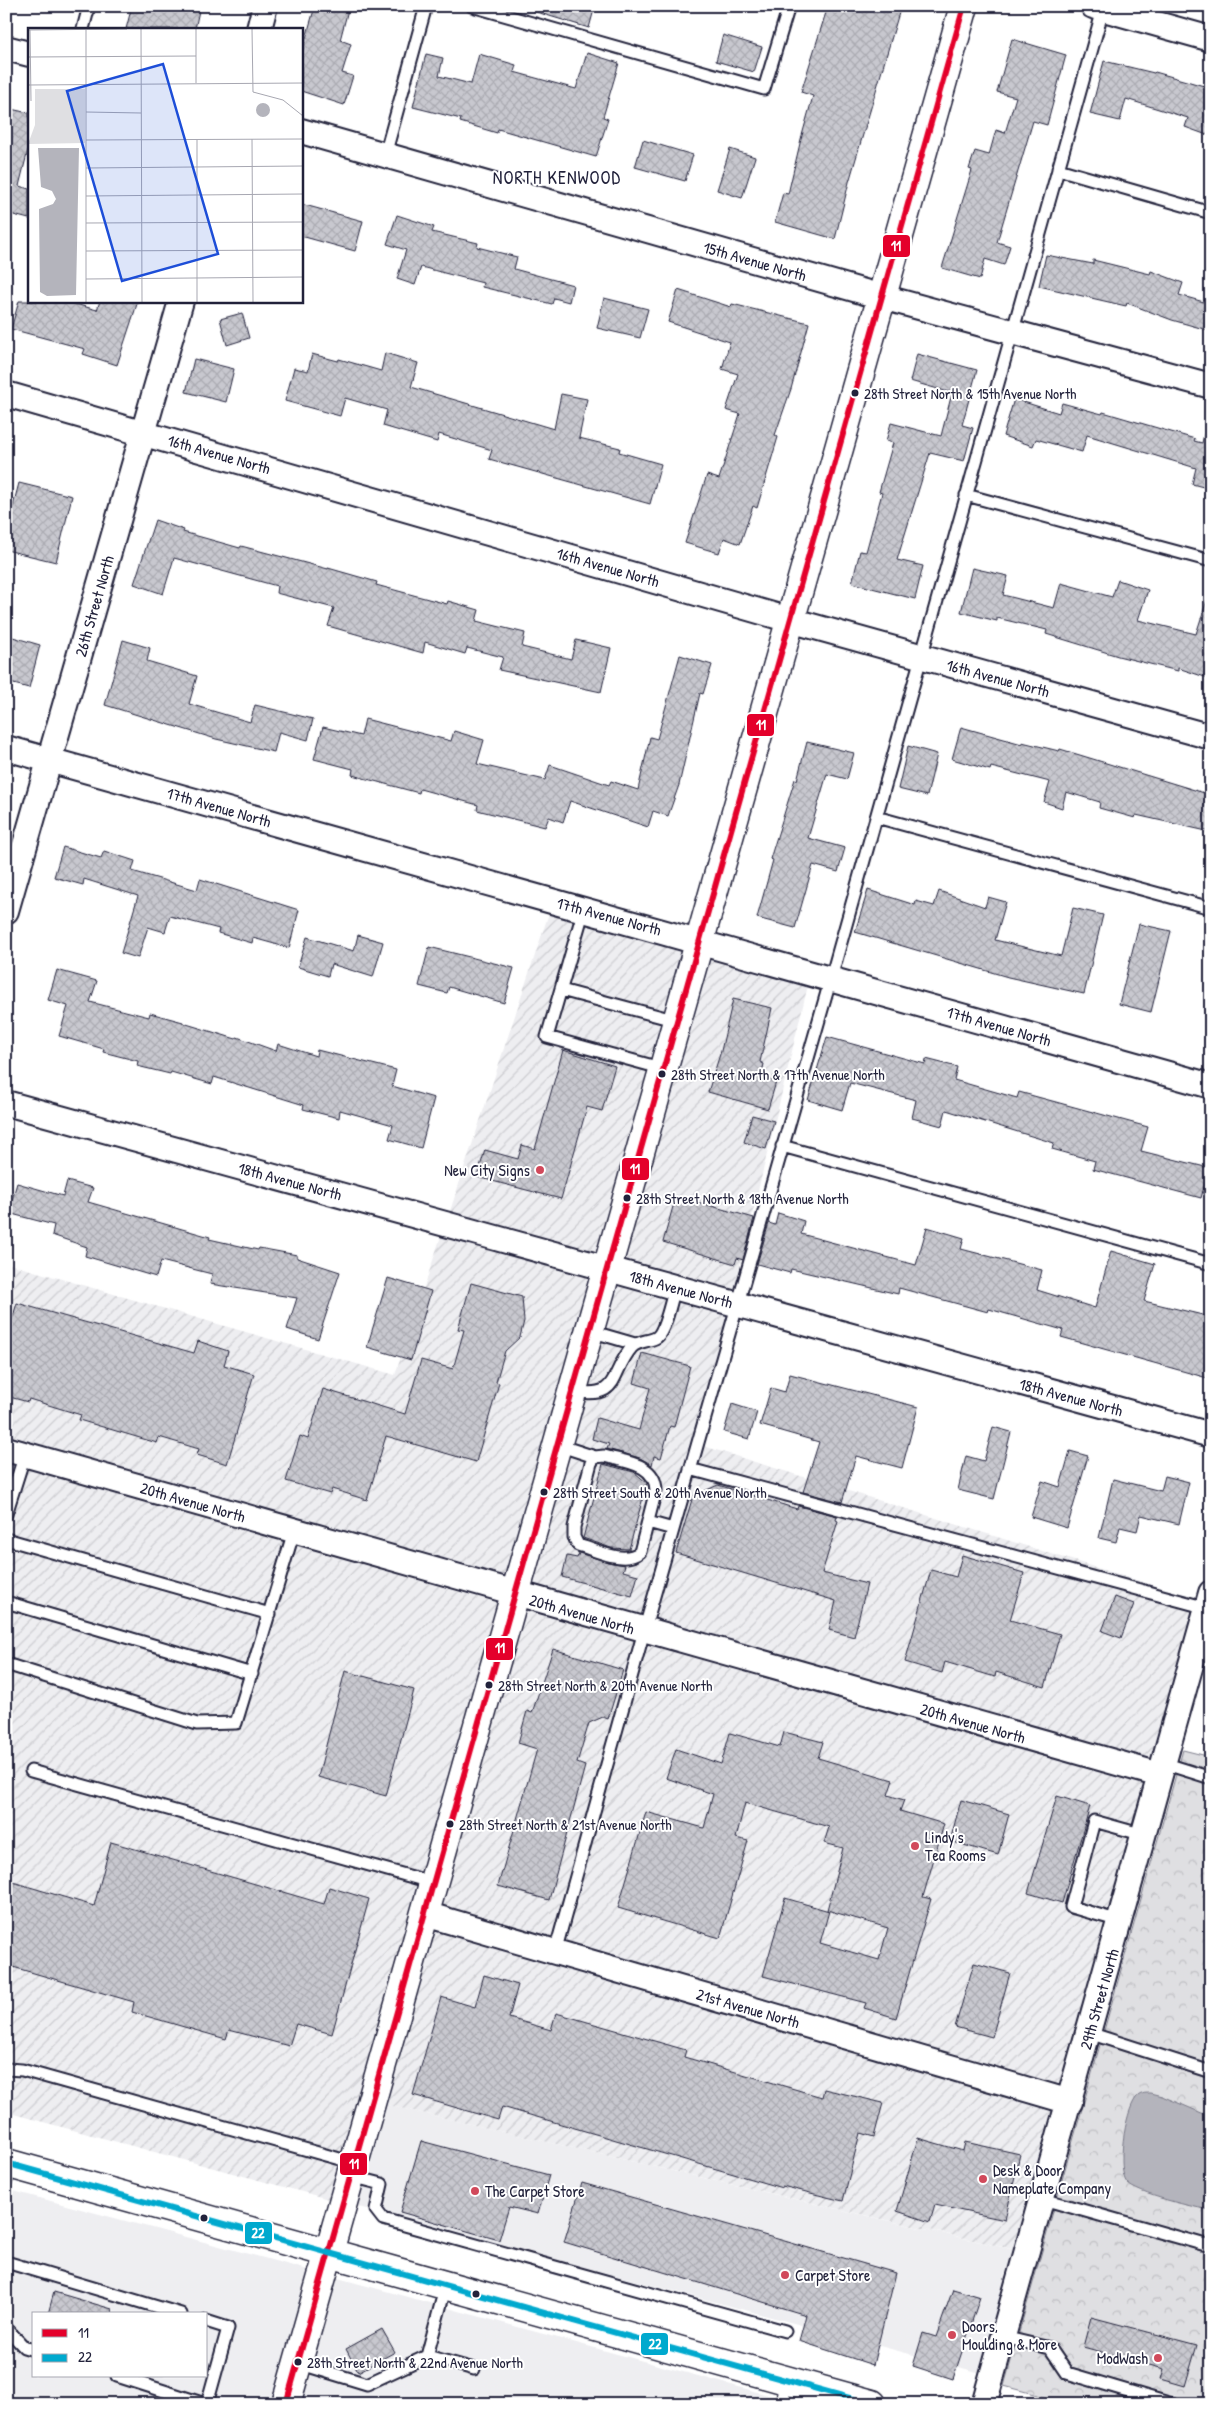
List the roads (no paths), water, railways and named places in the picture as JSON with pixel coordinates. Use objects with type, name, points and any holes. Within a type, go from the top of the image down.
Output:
[{"type":"street","points":[[259,28],[265,6]]},
{"type":"street","points":[[286,2404],[964,6]]},
{"type":"street","points":[[1100,7],[1211,39]]},
{"type":"street","points":[[6,48],[28,54]]},
{"type":"street","name":"15th Avenue North","points":[[302,131],[882,297],[1211,386]]},
{"type":"street","name":"26th Street North","points":[[6,911],[181,302]]},
{"type":"street","name":"16th Avenue North","points":[[6,394],[144,432],[790,620],[1211,737]]},
{"type":"street","name":"17th Avenue North","points":[[6,748],[700,941],[1211,1086]]},
{"type":"street","name":"18th Avenue North","points":[[6,1103],[1211,1435]]},
{"type":"street","name":"20th Avenue North","points":[[16,1452],[644,1631],[1161,1769]]},
{"type":"street","name":"29th Street North","points":[[984,2404],[1209,1601]]},
{"type":"street","name":"21st Avenue North","points":[[425,1914],[1070,2102]]},
{"type":"street","points":[[8,2169],[330,2252],[446,2285],[785,2392],[872,2404]]},
{"type":"lane","points":[[83,28],[89,6]]},
{"type":"lane","points":[[386,155],[426,6]]},
{"type":"lane","points":[[472,6],[764,89],[789,6]]},
{"type":"lane","points":[[555,1952],[736,1304],[831,978],[1058,170],[1100,7]]},
{"type":"lane","points":[[1058,170],[1211,213]]},
{"type":"lane","points":[[966,495],[1211,561]]},
{"type":"lane","points":[[876,817],[1211,908]]},
{"type":"lane","points":[[584,909],[547,1037],[664,1069]]},
{"type":"lane","points":[[561,990],[677,1021]]},
{"type":"lane","points":[[782,1146],[1211,1264]]},
{"type":"lane","points":[[590,1331],[635,1344],[656,1338],[661,1332],[675,1287]]},
{"type":"lane","points":[[573,1391],[588,1394],[601,1392],[610,1387],[627,1354],[635,1344]]},
{"type":"lane","points":[[558,1445],[595,1457],[604,1456],[642,1467],[651,1472],[656,1480],[656,1490],[640,1552],[634,1557],[625,1558],[578,1545],[574,1536],[574,1527],[591,1463],[595,1457]]},
{"type":"lane","points":[[6,1514],[16,1452]]},
{"type":"lane","points":[[690,1469],[1209,1601]]},
{"type":"lane","points":[[648,1522],[673,1529]]},
{"type":"lane","points":[[6,1664],[197,1724],[236,1723],[294,1531]]},
{"type":"lane","points":[[6,1539],[270,1614]]},
{"type":"lane","points":[[6,1602],[252,1674]]},
{"type":"lane","points":[[1161,1769],[1211,1778]]},
{"type":"lane","points":[[31,1771],[434,1883]]},
{"type":"lane","points":[[1120,1921],[1070,1907],[1094,1821],[1144,1835]]},
{"type":"lane","points":[[1089,2033],[1211,2072]]},
{"type":"lane","points":[[6,2069],[22,2070],[353,2169],[382,2184],[376,2210],[383,2219],[785,2331]]},
{"type":"lane","points":[[1042,2199],[1202,2244],[1211,2244]]},
{"type":"lane","points":[[6,2262],[174,2312]]},
{"type":"lane","points":[[427,2356],[446,2285]]},
{"type":"lane","points":[[123,2378],[206,2404],[228,2328],[208,2322]]},
{"type":"lane","points":[[6,2328],[24,2347],[32,2349]]},
{"type":"lane","points":[[1003,2337],[1050,2348],[1067,2373],[1172,2404]]},
{"type":"lane","points":[[298,2362],[367,2384],[427,2356],[474,2369]]},
{"type":"place","name":"28th Street North & 15th Avenue North","points":[[855,393]]},
{"type":"place","name":"28th Street North & 17th Avenue North","points":[[662,1074]]},
{"type":"place","name":"New City Signs","points":[[540,1170]]},
{"type":"place","name":"28th Street North & 18th Avenue North","points":[[627,1198]]},
{"type":"place","name":"28th Street South & 20th Avenue North","points":[[544,1492]]},
{"type":"place","name":"28th Street North & 20th Avenue North","points":[[489,1685]]},
{"type":"place","name":"28th Street North & 21st Avenue North","points":[[450,1824]]},
{"type":"place","name":"Lindy's Tea Rooms","points":[[915,1846]]},
{"type":"place","name":"Desk & Door Nameplate Company","points":[[983,2179]]},
{"type":"place","name":"The Carpet Store","points":[[475,2191]]},
{"type":"place","name":"Carpet Store","points":[[785,2275]]},
{"type":"place","name":"Doors, Moulding & More","points":[[952,2335]]},
{"type":"place","name":"ModWash","points":[[1158,2358]]},
{"type":"place","name":"28th Street North & 22nd Avenue North","points":[[298,2362]]},
{"type":"district","name":"NORTH KENWOOD","points":[[557,178]]}]
